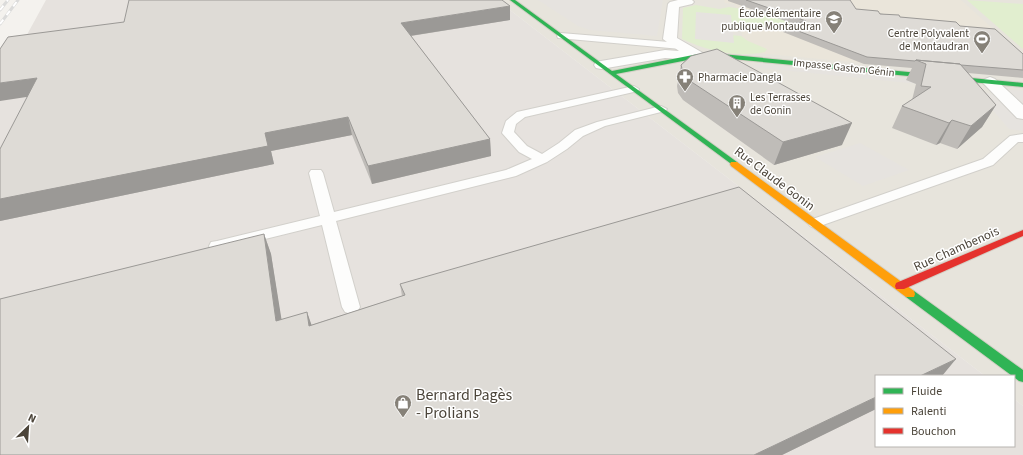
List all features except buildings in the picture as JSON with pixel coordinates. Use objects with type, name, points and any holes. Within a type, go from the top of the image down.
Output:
[{"type":"street","name":"Rue Claude Gonin","points":[[512,0],[1023,377]]},
{"type":"street","points":[[688,2],[674,4],[670,39],[698,56]]},
{"type":"street","name":"Impasse Gaston Génin","points":[[607,69],[664,54],[698,56],[711,55],[1023,85]]},
{"type":"street","points":[[990,82],[1023,114]]},
{"type":"street","name":"Rue Chambenois","points":[[900,286],[1023,233]]},
{"type":"lane","points":[[561,36],[681,46]]},
{"type":"lane","points":[[542,159],[523,149],[508,133],[510,123],[521,114],[634,89]]},
{"type":"lane","points":[[206,249],[511,173],[542,159],[563,146],[579,133],[601,124],[661,109]]},
{"type":"lane","points":[[815,224],[988,162],[1014,139],[1023,138]]},
{"type":"lane","points":[[316,173],[351,308]]},
{"type":"shaded area","points":[[46,0],[497,0],[984,375],[875,375],[875,447],[1015,447],[1015,400],[1023,406],[1023,455],[0,455],[0,71],[18,51]]},
{"type":"shaded area","points":[[497,0],[1023,0],[1023,406],[1015,400],[1015,375],[984,375]]},
{"type":"shaded area","points":[[538,0],[663,0],[657,36],[590,30],[578,26]]},
{"type":"shaded area","name":"École élémentaire publique Montaudran","points":[[724,0],[961,0],[1001,36],[947,71],[745,52],[738,12],[762,14],[761,10],[736,8],[735,4],[725,3]]},
{"type":"shaded area","points":[[696,12],[731,15],[734,43],[695,39]]},
{"type":"shaded area","points":[[761,63],[927,80],[919,84],[751,67]]},
{"type":"shaded area","points":[[1012,90],[1023,91],[1023,131],[1009,129],[977,92],[996,94]]},
{"type":"shaded area","points":[[860,143],[909,170],[863,186],[815,157]]},
{"type":"green space","points":[[967,0],[1023,4],[1023,49]]},
{"type":"green space","points":[[696,5],[719,9],[729,7],[743,9],[758,16],[773,13],[796,25],[793,28],[776,31],[755,25],[719,22],[711,33],[741,36],[748,41],[767,49],[765,52],[754,54],[733,54],[712,50],[682,39],[683,8]]},
{"type":"railway","points":[[0,10],[8,0]]},
{"type":"railway","points":[[0,24],[18,0]]},
{"type":"traffic: fast","points":[[512,0],[734,164]]},
{"type":"traffic: fast","points":[[612,73],[698,56],[711,55],[1023,85]]},
{"type":"traffic: fast","points":[[910,294],[1023,377]]},
{"type":"traffic: slow","points":[[734,164],[910,294]]},
{"type":"traffic: jam","points":[[900,286],[1023,233]]},
{"type":"place","name":"École élémentaire publique Montaudran","points":[[834,34]]},
{"type":"place","name":"Centre Polyvalent de Montaudran","points":[[982,54]]},
{"type":"place","name":"Pharmacie Dangla","points":[[685,92]]},
{"type":"place","name":"Les Terrasses de Gonin","points":[[737,118]]},
{"type":"place","name":"Bernard Pagès - Prolians","points":[[403,418]]}]
